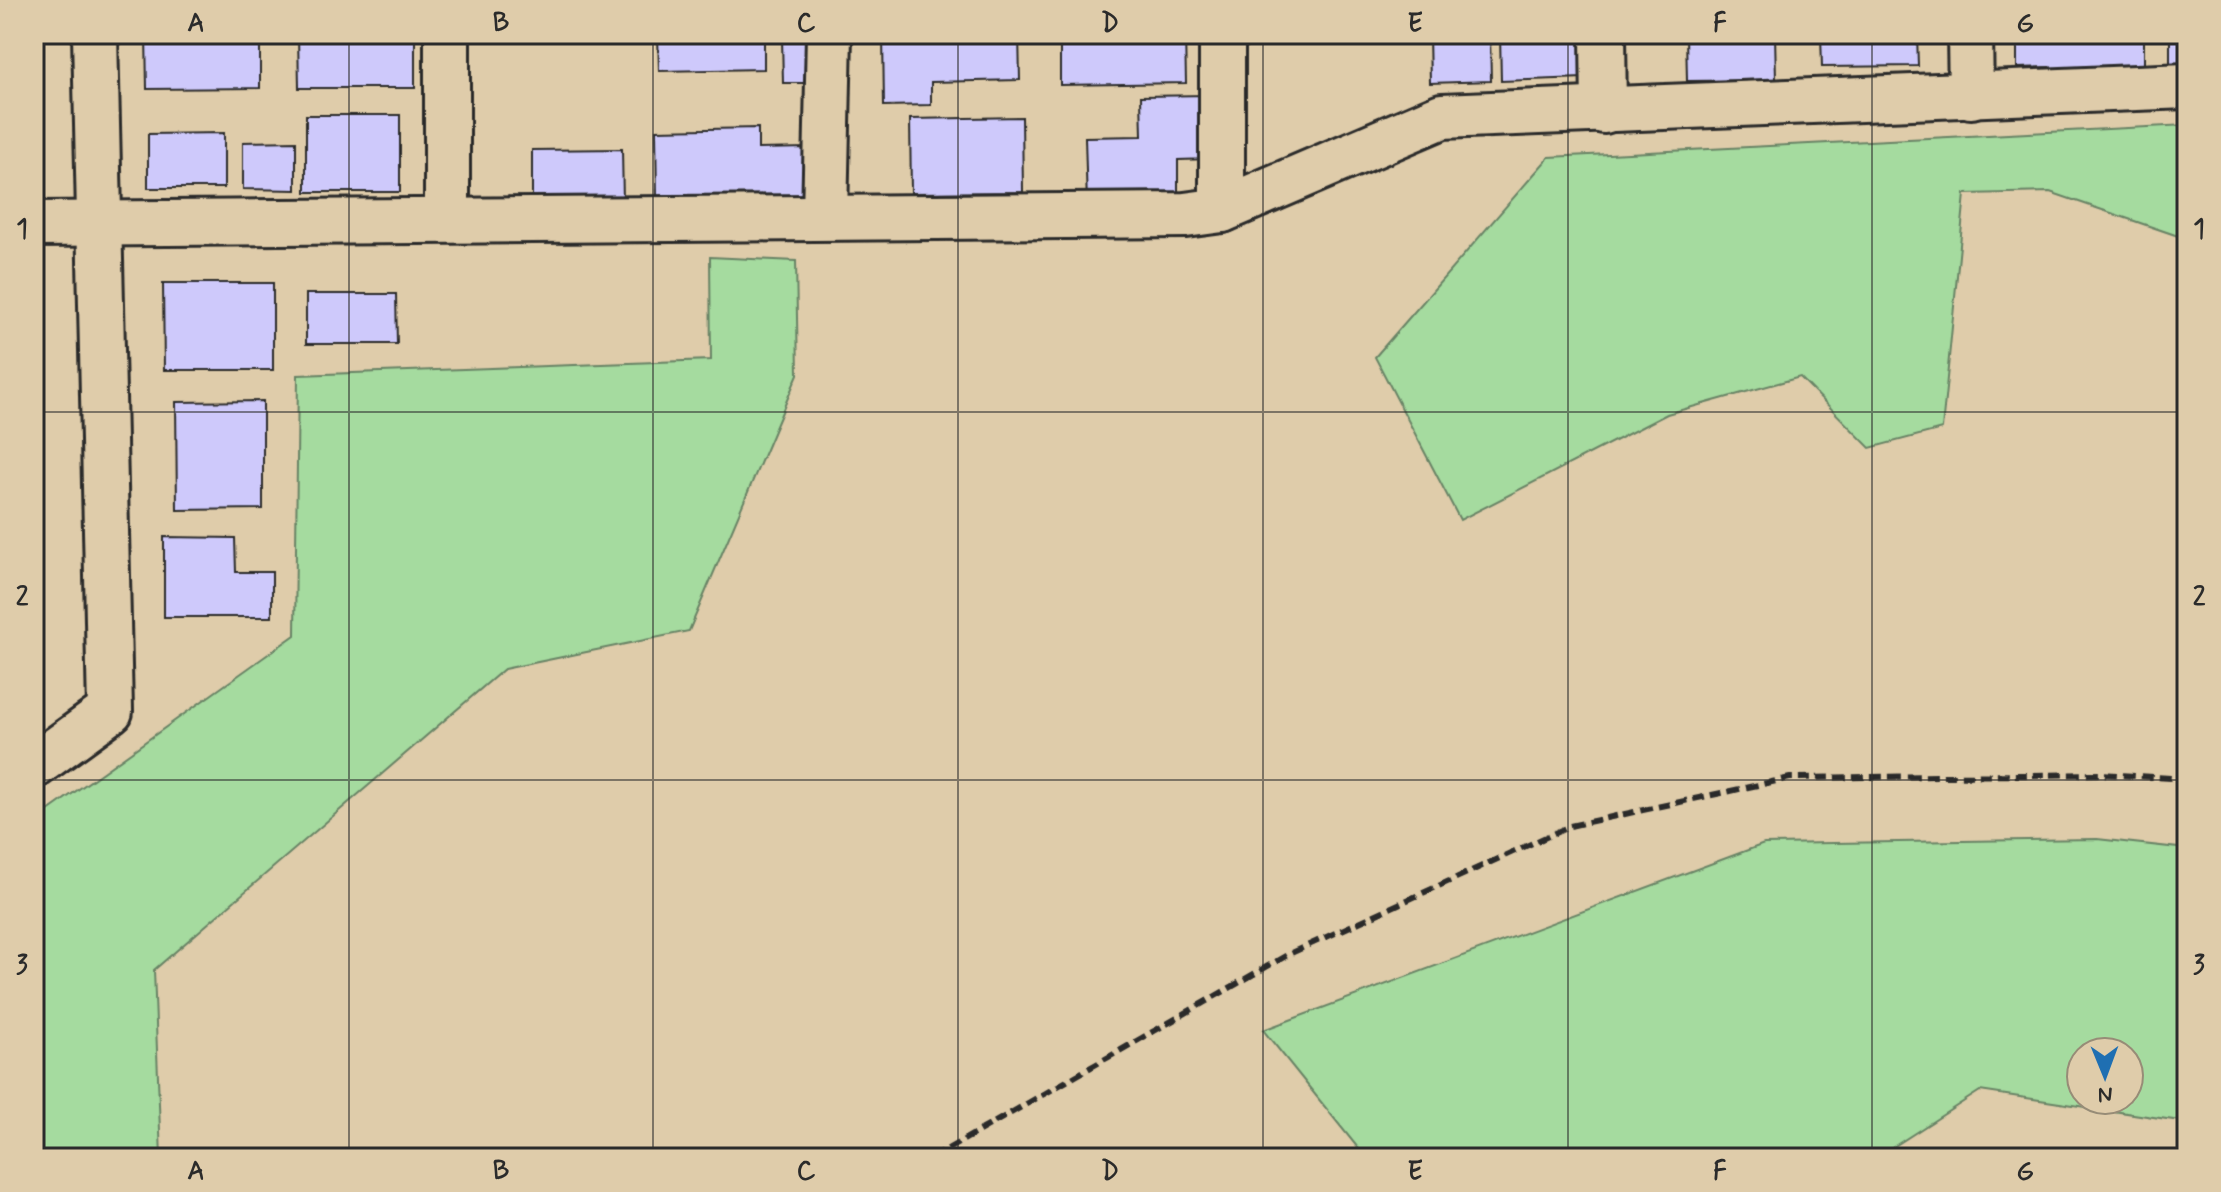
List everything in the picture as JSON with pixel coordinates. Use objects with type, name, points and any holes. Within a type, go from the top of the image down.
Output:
[{"type":"street","points":[[34,766],[110,711],[95,34]]},
{"type":"street","points":[[447,34],[447,220]]},
{"type":"street","points":[[825,217],[829,34]]},
{"type":"street","points":[[1222,34],[1222,210]]},
{"type":"street","points":[[1603,34],[1604,111]]},
{"type":"street","points":[[1970,34],[1971,96]]},
{"type":"street","points":[[34,224],[1185,215],[1222,210],[1442,116],[2187,86]]},
{"type":"green space","points":[[2187,125],[2187,239],[2050,192],[1965,194],[1942,429],[1870,448],[1800,377],[1667,414],[1460,520],[1375,357],[1549,157]]},
{"type":"green space","points":[[710,257],[796,261],[798,374],[689,631],[504,669],[154,970],[161,1158],[34,1158],[34,821],[295,635],[298,375],[711,360]]},
{"type":"green space","points":[[2097,839],[2187,849],[2187,1122],[2145,1116],[2145,1036],[2065,1036],[2065,1104],[1980,1091],[1876,1158],[1366,1158],[1263,1030],[1764,844]]},
{"type":"building","points":[[146,34],[260,34],[260,88],[147,89]]},
{"type":"building","points":[[298,34],[415,34],[415,88],[299,88]]},
{"type":"building","points":[[658,34],[764,34],[764,69],[659,71]]},
{"type":"building","points":[[883,34],[1019,34],[1020,80],[931,82],[931,105],[884,106]]},
{"type":"building","points":[[1060,34],[1185,34],[1186,83],[1060,85]]},
{"type":"building","points":[[1429,34],[1490,34],[1491,81],[1430,83]]},
{"type":"building","points":[[1500,34],[1583,34],[1584,78],[1501,81]]},
{"type":"building","points":[[1686,34],[1775,34],[1776,80],[1687,81]]},
{"type":"building","points":[[1821,34],[1917,34],[1918,66],[1822,67]]},
{"type":"building","points":[[2017,34],[2144,34],[2144,72],[2049,74],[2049,67],[2017,68]]},
{"type":"building","points":[[2170,34],[2187,34],[2187,68],[2170,68]]},
{"type":"building","points":[[817,36],[818,83],[783,83],[782,37]]},
{"type":"building","points":[[1210,95],[1211,159],[1178,160],[1178,203],[1087,205],[1085,137],[1142,136],[1141,96]]},
{"type":"building","points":[[306,115],[400,115],[400,192],[306,192]]},
{"type":"building","points":[[1022,117],[1023,192],[911,193],[910,119]]},
{"type":"building","points":[[758,128],[758,149],[809,148],[810,196],[657,199],[656,130]]},
{"type":"building","points":[[224,133],[224,188],[148,188],[148,134]]},
{"type":"building","points":[[296,141],[296,190],[243,189],[243,142]]},
{"type":"building","points":[[622,149],[623,202],[532,204],[532,150]]},
{"type":"building","points":[[163,283],[273,283],[273,370],[164,370]]},
{"type":"building","points":[[306,294],[396,294],[397,344],[306,344]]},
{"type":"building","points":[[34,336],[38,336],[39,369],[34,369]]},
{"type":"building","points":[[263,401],[263,509],[177,510],[176,402]]},
{"type":"building","points":[[34,407],[38,407],[39,492],[34,492]]},
{"type":"building","points":[[164,537],[235,538],[236,572],[272,572],[272,617],[164,617]]},
{"type":"building","points":[[34,548],[38,548],[38,600],[34,600]]},
{"type":"railway","points":[[932,1158],[1289,954],[1570,826],[1790,778],[2102,774],[2187,779]]}]
